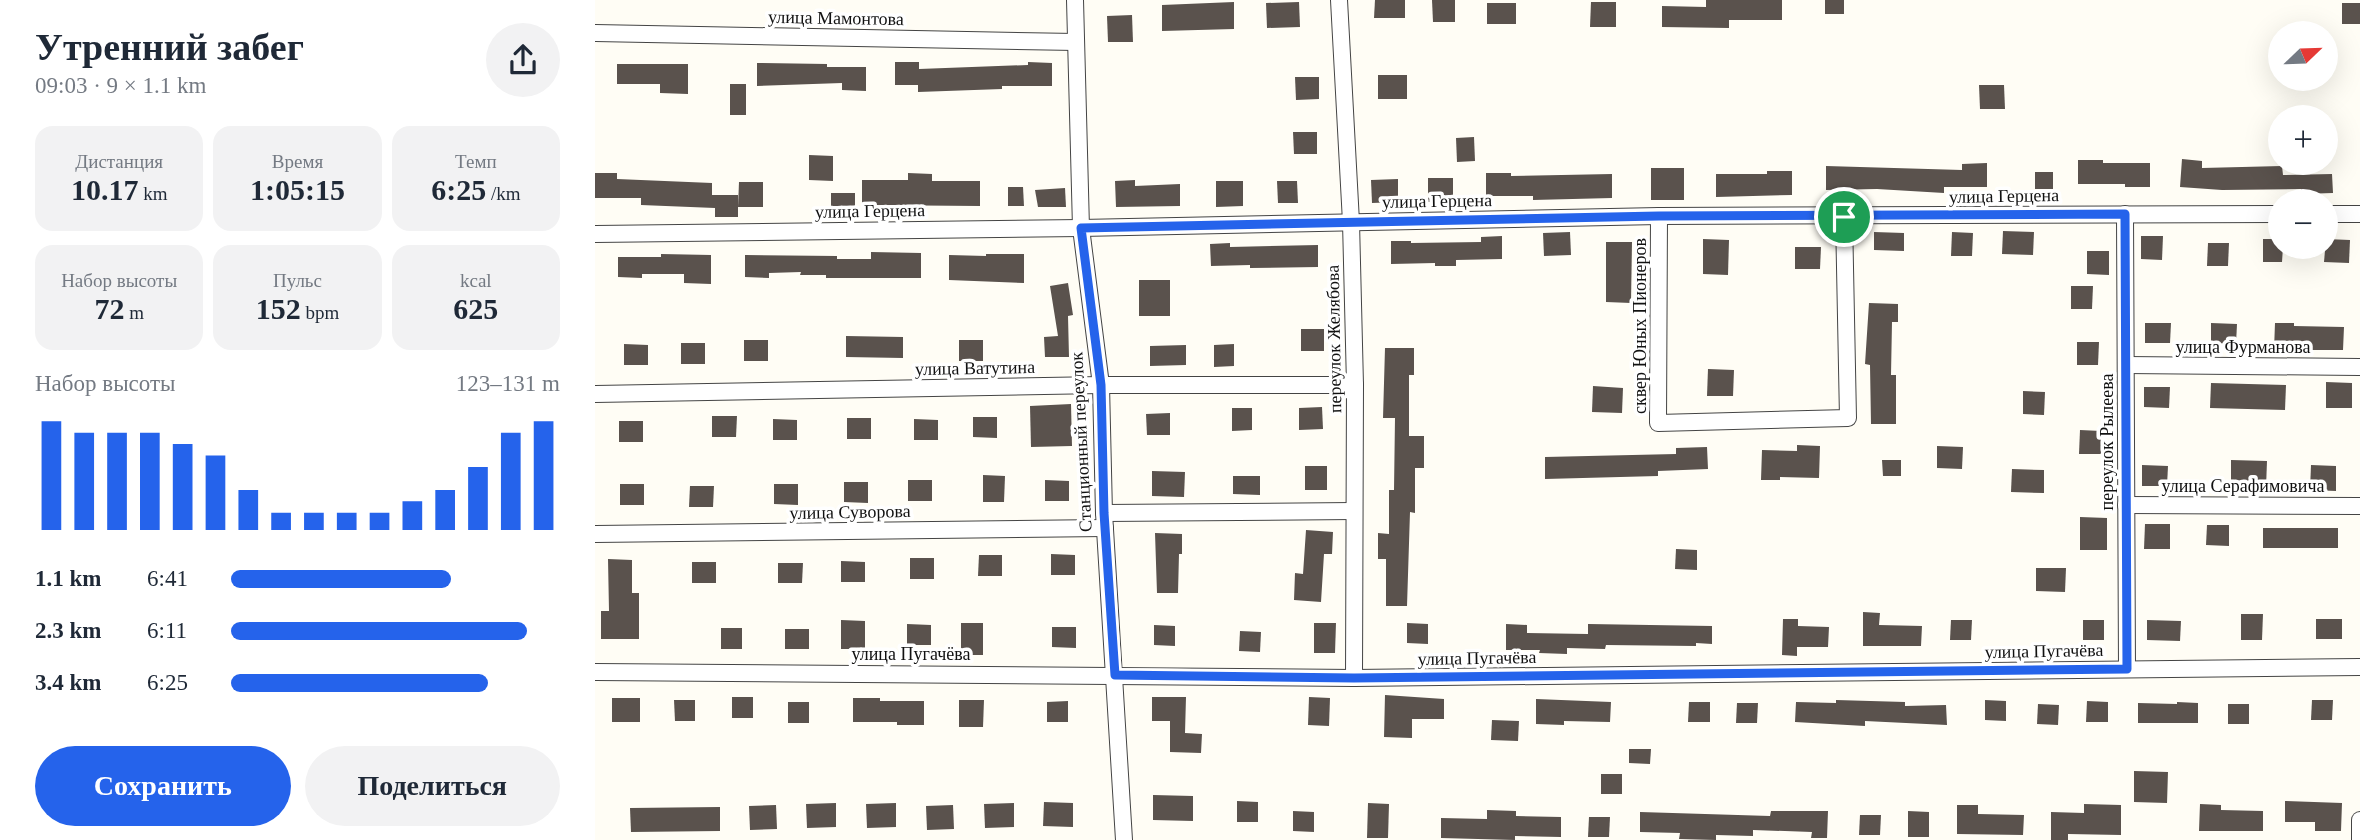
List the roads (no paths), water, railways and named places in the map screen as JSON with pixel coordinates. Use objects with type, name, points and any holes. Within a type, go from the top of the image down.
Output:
[{"type":"street","name":"Станционный переулок","points":[[1075,0],[1081,228],[1101,385],[1105,521],[1124,840]]},
{"type":"street","name":"переулок Желябова","points":[[1339,0],[1351,222],[1355,385],[1354,678]]},
{"type":"street","name":"улица Мамонтова","points":[[595,33],[1076,42]]},
{"type":"street","name":"переулок Рылеева","points":[[2125,214],[2127,669]]},
{"type":"street","name":"улица Герцена","points":[[595,234],[1081,228],[1659,216],[2268,214]]},
{"type":"street","points":[[2338,214],[2360,214]]},
{"type":"street","name":"сквер Юных Пионеров","points":[[1659,216],[1658,423],[1848,418],[1844,217]]},
{"type":"street","name":"улица Фурманова","points":[[2126,365],[2360,367]]},
{"type":"street","name":"улица Ватутина","points":[[595,394],[1101,385],[1355,385]]},
{"type":"street","name":"улица Серафимовича","points":[[2126,505],[2360,506]]},
{"type":"street","name":"улица Суворова","points":[[595,534],[1105,521],[1354,511]]},
{"type":"street","name":"улица Пугачёва","points":[[595,672],[1354,678],[2360,667]]},
{"type":"street","points":[[2360,820],[2360,840]]}]
